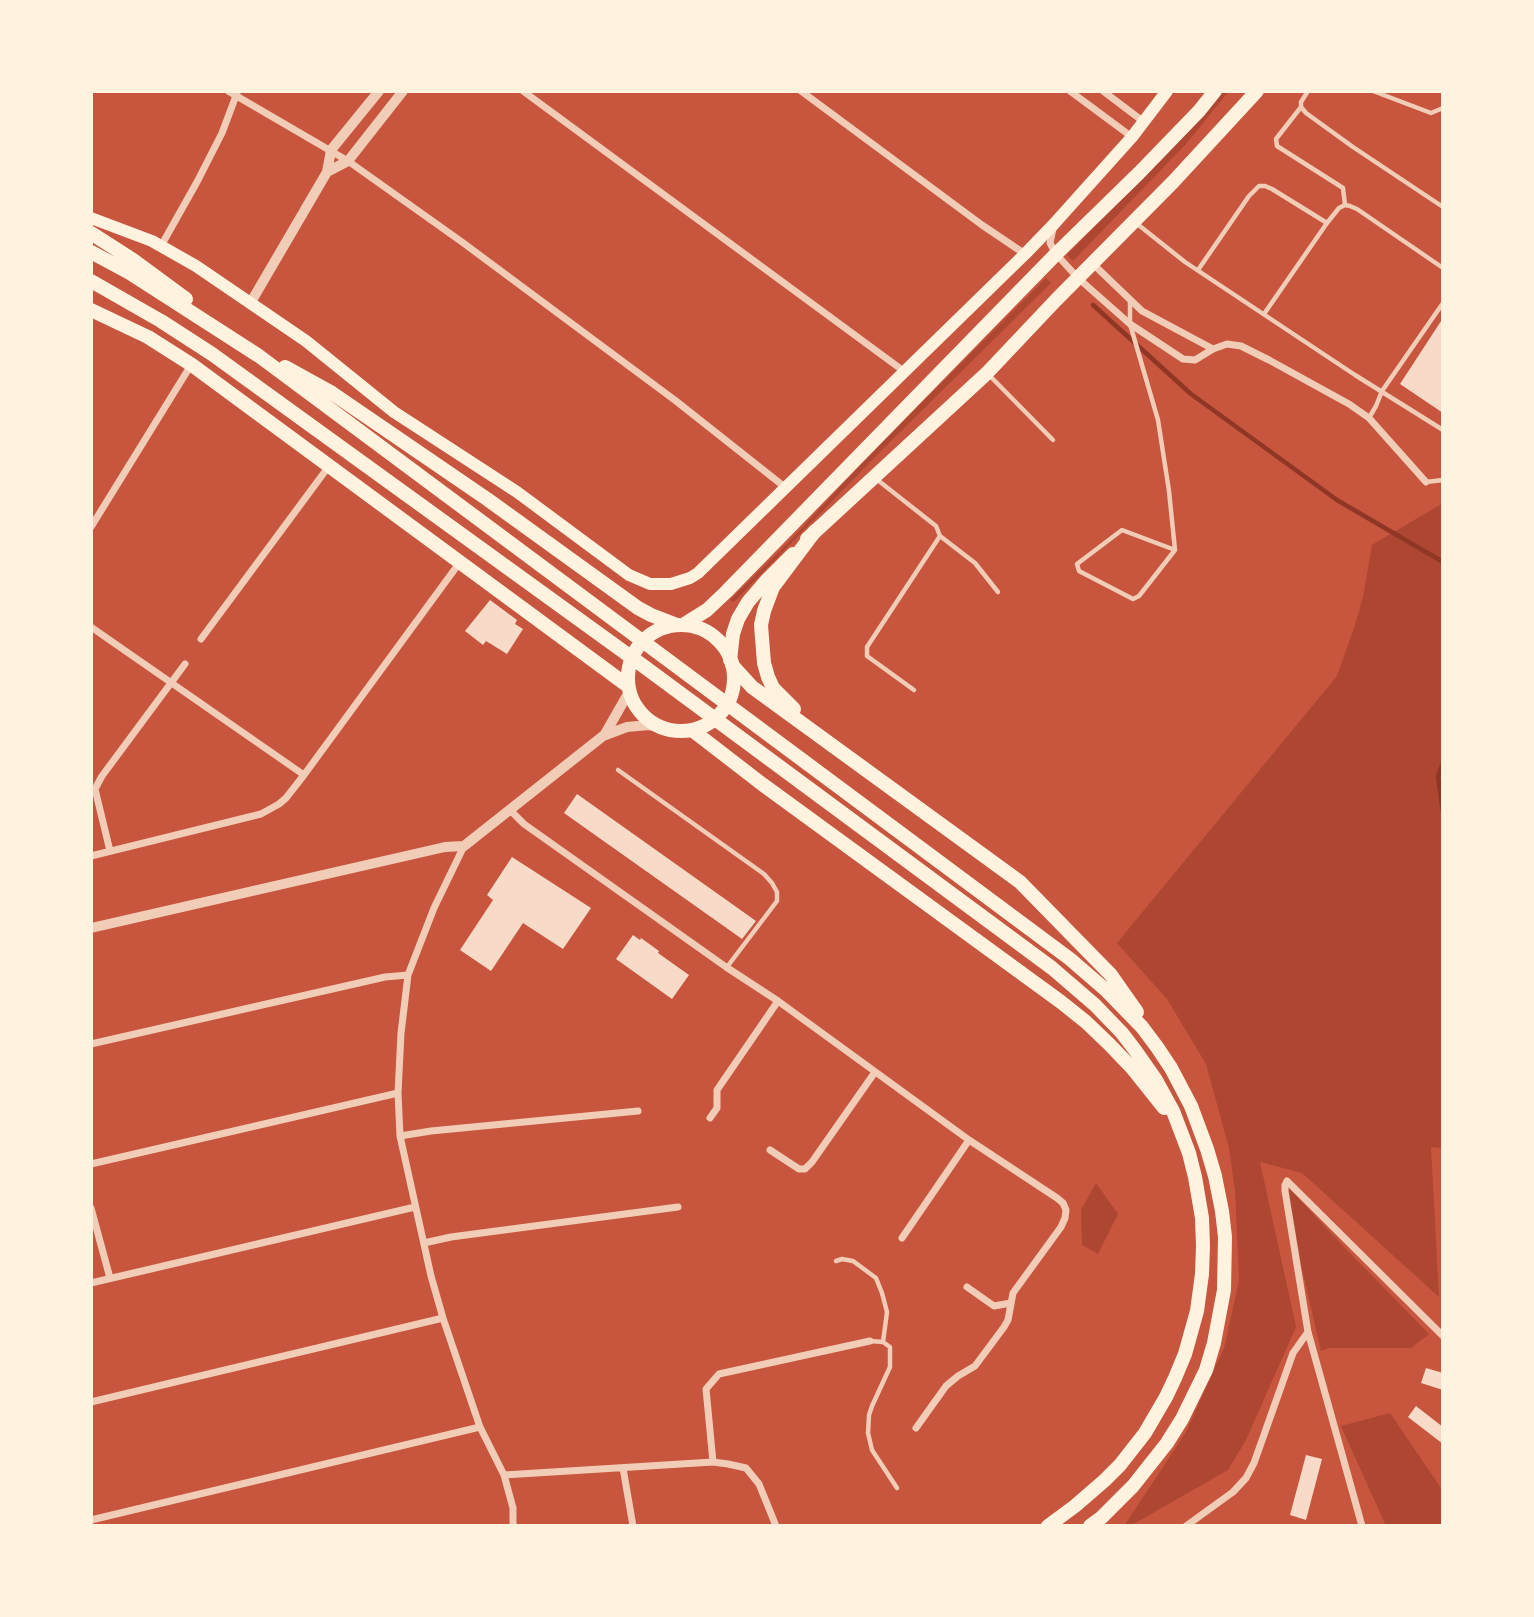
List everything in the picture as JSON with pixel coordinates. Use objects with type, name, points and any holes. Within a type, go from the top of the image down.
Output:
[{"type":"main road","points":[[91,218],[127,230],[161,246],[251,302],[324,354],[394,412],[517,492],[622,570],[650,584],[671,584],[698,573],[1025,254],[1132,137],[1167,91]]},
{"type":"main road","points":[[1215,91],[1148,164],[1056,254],[708,610],[680,625],[662,629],[643,641],[631,661],[628,673],[629,689],[638,710],[659,727],[679,731],[692,730],[707,724],[720,713],[732,691],[733,634],[738,619],[766,581],[816,531],[987,373],[1256,92]]},
{"type":"main road","points":[[91,233],[166,284],[230,336]]},
{"type":"main road","points":[[91,252],[130,273],[259,356],[1070,959],[1107,990],[1142,1027],[1171,1068],[1191,1106],[1208,1149],[1225,1237],[1224,1290],[1206,1370],[1182,1419],[1133,1486],[1095,1522]]},
{"type":"main road","points":[[91,281],[212,354],[642,665],[1052,968],[1095,1005],[1122,1033],[1156,1080],[1173,1111],[1195,1177],[1202,1218],[1200,1293],[1185,1354],[1166,1397],[1150,1424],[1120,1465],[1048,1526]]},
{"type":"main road","points":[[91,310],[148,337],[192,365],[629,689]]},
{"type":"main road","points":[[259,356],[332,393],[488,499],[624,599],[652,615],[698,628],[712,635],[752,687],[1020,882],[1111,975],[1157,1047]]},
{"type":"main road","points":[[816,531],[773,587],[764,611],[761,642],[764,663],[774,688],[822,737]]},
{"type":"main road","points":[[692,730],[1086,1022],[1132,1068],[1180,1129]]},
{"type":"street","points":[[229,91],[237,93],[348,161],[462,242],[676,401],[787,488]]},
{"type":"street","points":[[251,302],[327,172],[331,150],[379,91]]},
{"type":"street","points":[[327,172],[348,161],[403,91]]},
{"type":"street","points":[[523,91],[905,372]]},
{"type":"street","points":[[801,91],[1025,254]]},
{"type":"street","points":[[1070,91],[1132,137]]},
{"type":"street","points":[[1103,91],[1144,122]]},
{"type":"street","points":[[161,246],[222,133],[237,93]]},
{"type":"street","points":[[1053,225],[1050,243],[1056,254],[1078,278],[1130,324],[1183,359],[1195,360],[1227,344],[1241,346],[1349,404],[1369,418],[1426,482]]},
{"type":"street","points":[[1093,264],[1142,311],[1213,349]]},
{"type":"street","points":[[92,524],[192,365]]},
{"type":"street","points":[[201,639],[329,466]]},
{"type":"street","points":[[91,856],[261,814],[286,798],[460,562]]},
{"type":"street","points":[[91,627],[304,775]]},
{"type":"street","points":[[110,851],[95,789],[185,664]]},
{"type":"street","points":[[603,736],[629,689]]},
{"type":"street","points":[[513,1525],[513,1508],[504,1475],[480,1427],[443,1318],[400,1136],[398,1093],[408,975],[434,908],[464,846],[603,736],[627,727],[659,727]]},
{"type":"street","points":[[510,810],[524,824],[969,1140],[1063,1203],[1066,1210],[1061,1227],[1013,1293],[1004,1327],[982,1359],[946,1386],[916,1428]]},
{"type":"street","points":[[91,928],[445,847],[464,846]]},
{"type":"street","points":[[91,1044],[385,977],[408,975]]},
{"type":"street","points":[[710,1118],[717,1108],[717,1090],[778,1002]]},
{"type":"street","points":[[771,1150],[799,1169],[805,1169],[812,1163],[874,1072]]},
{"type":"street","points":[[91,1164],[398,1093]]},
{"type":"street","points":[[400,1136],[638,1111]]},
{"type":"street","points":[[902,1238],[969,1140]]},
{"type":"street","points":[[1362,1526],[1308,1332],[1284,1191],[1287,1181],[1443,1336]]},
{"type":"street","points":[[91,1283],[415,1207]]},
{"type":"street","points":[[424,1243],[464,1235],[678,1207]]},
{"type":"street","points":[[91,1208],[110,1278]]},
{"type":"street","points":[[967,1287],[994,1306],[1011,1303]]},
{"type":"street","points":[[91,1402],[443,1318]]},
{"type":"street","points":[[1186,1526],[1233,1492],[1245,1478],[1254,1463],[1293,1353],[1308,1332]]},
{"type":"street","points":[[713,1462],[706,1388],[719,1374],[870,1341]]},
{"type":"street","points":[[91,1520],[480,1427]]},
{"type":"street","points":[[504,1475],[713,1462],[746,1468],[759,1484],[776,1526]]},
{"type":"street","points":[[623,1468],[634,1526]]},
{"type":"lane","points":[[1308,91],[1300,107],[1276,139],[1277,146],[1343,188],[1345,205]]},
{"type":"lane","points":[[1373,91],[1431,113],[1443,108]]},
{"type":"lane","points":[[1300,107],[1353,147],[1443,206]]},
{"type":"lane","points":[[1198,271],[1259,186],[1272,189],[1327,223]]},
{"type":"lane","points":[[1264,314],[1327,223],[1339,208],[1345,205],[1350,205],[1443,268]]},
{"type":"lane","points":[[1134,221],[1198,271],[1443,430]]},
{"type":"lane","points":[[1130,300],[1130,324],[1158,420],[1175,550],[1139,596],[1133,599],[1079,570],[1077,564],[1122,530],[1175,550]]},
{"type":"lane","points":[[1369,418],[1382,391],[1443,303]]},
{"type":"lane","points":[[987,373],[1053,440]]},
{"type":"lane","points":[[875,478],[936,526],[940,536],[975,563],[998,592]]},
{"type":"lane","points":[[1426,482],[1443,480]]},
{"type":"lane","points":[[914,690],[867,656],[867,647],[940,536]]},
{"type":"lane","points":[[618,770],[764,874],[777,892],[777,901],[726,967]]},
{"type":"lane","points":[[836,1261],[853,1261],[876,1278],[887,1312],[883,1342]]},
{"type":"lane","points":[[870,1341],[883,1342],[890,1347],[890,1367],[872,1406],[868,1433],[872,1450],[897,1488]]},
{"type":"shaded area","points":[[1224,91],[1229,91],[1186,144],[1073,261],[1067,255]]},
{"type":"shaded area","points":[[1046,278],[1051,283],[878,454],[734,602],[730,600],[789,542],[864,461]]},
{"type":"shaded area","points":[[1443,503],[1443,1148],[1431,1147],[1439,1297],[1302,1173],[1260,1162],[1296,1327],[1246,1440],[1228,1470],[1130,1526],[1124,1526],[1186,1432],[1224,1348],[1239,1281],[1235,1190],[1229,1148],[1206,1064],[1167,999],[1117,943],[1337,676],[1363,597],[1372,545]]},
{"type":"shaded area","points":[[1096,1183],[1118,1214],[1098,1254],[1082,1245],[1081,1210]]},
{"type":"shaded area","points":[[1288,1187],[1429,1334],[1411,1348],[1329,1348],[1321,1351],[1302,1269]]},
{"type":"shaded area","points":[[1390,1413],[1443,1491],[1443,1526],[1386,1526],[1341,1426]]},
{"type":"building","points":[[1443,318],[1443,413],[1400,384]]},
{"type":"building","points":[[490,600],[517,620],[515,624],[523,629],[507,654],[486,641],[483,645],[465,631]]},
{"type":"building","points":[[577,794],[756,921],[742,939],[564,813]]},
{"type":"building","points":[[512,857],[591,908],[563,949],[523,923],[491,971],[460,950],[493,900],[487,895]]},
{"type":"building","points":[[633,935],[640,940],[641,938],[689,975],[672,999],[616,959]]},
{"type":"building","points":[[1426,1368],[1443,1373],[1443,1390],[1421,1383]]},
{"type":"building","points":[[1416,1406],[1443,1427],[1443,1444],[1408,1417]]},
{"type":"building","points":[[1306,1455],[1322,1459],[1306,1520],[1290,1515]]},
{"type":"waterway","points":[[1093,305],[1191,394],[1337,500],[1443,562]]},
{"type":"waterway","points":[[1443,763],[1438,776],[1443,812]]}]
